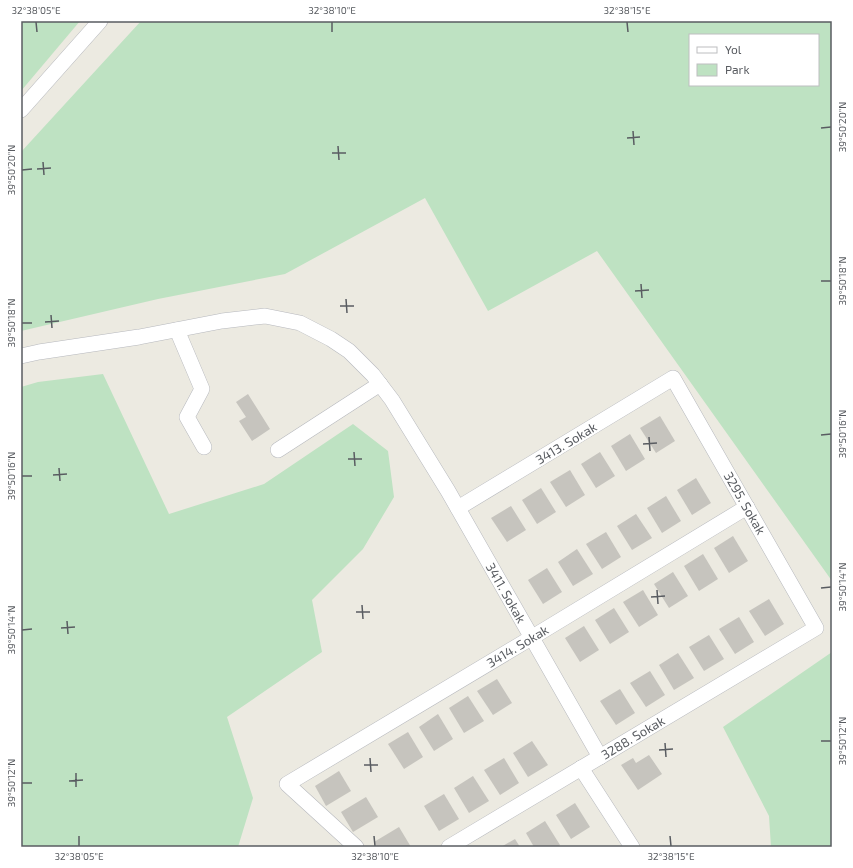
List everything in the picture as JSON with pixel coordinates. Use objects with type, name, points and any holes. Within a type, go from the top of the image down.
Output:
[{"type":"street","points":[[21,110],[100,21]]},
{"type":"street","name":"3411. Sokak","points":[[21,356],[139,337],[222,321],[265,316],[300,323],[331,339],[349,351],[373,375],[392,400],[448,490],[600,757]]},
{"type":"street","points":[[177,330],[202,389],[187,417],[204,447]]},
{"type":"street","name":"3295. Sokak","points":[[673,378],[816,628]]},
{"type":"street","name":"3413. Sokak","points":[[458,508],[673,378]]},
{"type":"street","points":[[278,450],[380,384]]},
{"type":"street","name":"3414. Sokak","points":[[356,847],[287,784],[747,507]]},
{"type":"street","name":"3288. Sokak","points":[[449,847],[816,628]]},
{"type":"street","points":[[581,768],[632,847]]},
{"type":"green space","points":[[21,21],[80,21],[21,91]]},
{"type":"green space","points":[[141,21],[832,21],[832,581],[597,251],[488,311],[425,198],[285,274],[158,299],[21,331],[21,152]]},
{"type":"green space","points":[[103,374],[169,514],[264,484],[353,424],[388,451],[394,497],[363,549],[312,600],[322,652],[227,717],[253,798],[238,847],[21,847],[21,387],[38,382]]},
{"type":"green space","points":[[832,652],[832,847],[771,847],[769,816],[723,727]]},
{"type":"building","points":[[248,394],[270,429],[252,441],[239,421],[246,417],[236,402]]},
{"type":"building","points":[[660,416],[675,441],[656,453],[640,428]]},
{"type":"building","points":[[630,434],[645,459],[626,471],[611,446]]},
{"type":"building","points":[[600,452],[615,476],[596,488],[581,464]]},
{"type":"building","points":[[570,470],[585,495],[566,507],[550,482]]},
{"type":"building","points":[[696,478],[711,503],[692,515],[677,490]]},
{"type":"building","points":[[541,488],[556,512],[537,524],[522,500]]},
{"type":"building","points":[[666,496],[681,521],[662,533],[647,508]]},
{"type":"building","points":[[511,506],[526,530],[507,542],[491,518]]},
{"type":"building","points":[[636,514],[652,538],[632,550],[617,526]]},
{"type":"building","points":[[606,532],[621,557],[602,569],[586,544]]},
{"type":"building","points":[[733,536],[748,561],[729,573],[714,548]]},
{"type":"building","points":[[577,549],[593,574],[573,586],[558,562]]},
{"type":"building","points":[[703,554],[718,579],[699,591],[684,566]]},
{"type":"building","points":[[547,568],[562,592],[543,604],[528,580]]},
{"type":"building","points":[[673,572],[688,596],[669,608],[654,584]]},
{"type":"building","points":[[643,590],[658,615],[639,627],[623,602]]},
{"type":"building","points":[[769,599],[784,624],[765,636],[749,611]]},
{"type":"building","points":[[614,608],[629,632],[610,644],[595,620]]},
{"type":"building","points":[[739,617],[754,642],[735,654],[719,629]]},
{"type":"building","points":[[584,626],[599,650],[580,662],[565,638]]},
{"type":"building","points":[[709,635],[724,659],[704,671],[689,647]]},
{"type":"building","points":[[678,653],[694,678],[674,690],[659,665]]},
{"type":"building","points":[[650,671],[665,695],[646,707],[630,683]]},
{"type":"building","points":[[497,679],[512,703],[493,715],[477,691]]},
{"type":"building","points":[[620,689],[635,713],[616,725],[600,701]]},
{"type":"building","points":[[468,696],[484,721],[464,733],[449,708]]},
{"type":"building","points":[[438,714],[453,739],[434,751],[419,727]]},
{"type":"building","points":[[408,732],[423,757],[404,769],[388,744]]},
{"type":"building","points":[[532,741],[548,765],[528,777],[513,753]]},
{"type":"building","points":[[649,755],[662,774],[638,790],[621,765],[633,758],[636,763]]},
{"type":"building","points":[[504,758],[519,783],[500,795],[484,770]]},
{"type":"building","points":[[339,771],[351,791],[326,806],[315,786]]},
{"type":"building","points":[[473,776],[489,801],[469,813],[454,788]]},
{"type":"building","points":[[444,794],[459,819],[439,831],[424,806]]},
{"type":"building","points":[[366,797],[378,817],[353,832],[341,812]]},
{"type":"building","points":[[575,803],[590,827],[571,839],[556,815]]},
{"type":"building","points":[[545,821],[560,845],[558,847],[534,847],[526,833]]},
{"type":"building","points":[[399,827],[411,847],[377,847],[374,842]]},
{"type":"building","points":[[515,839],[520,847],[501,847]]}]
